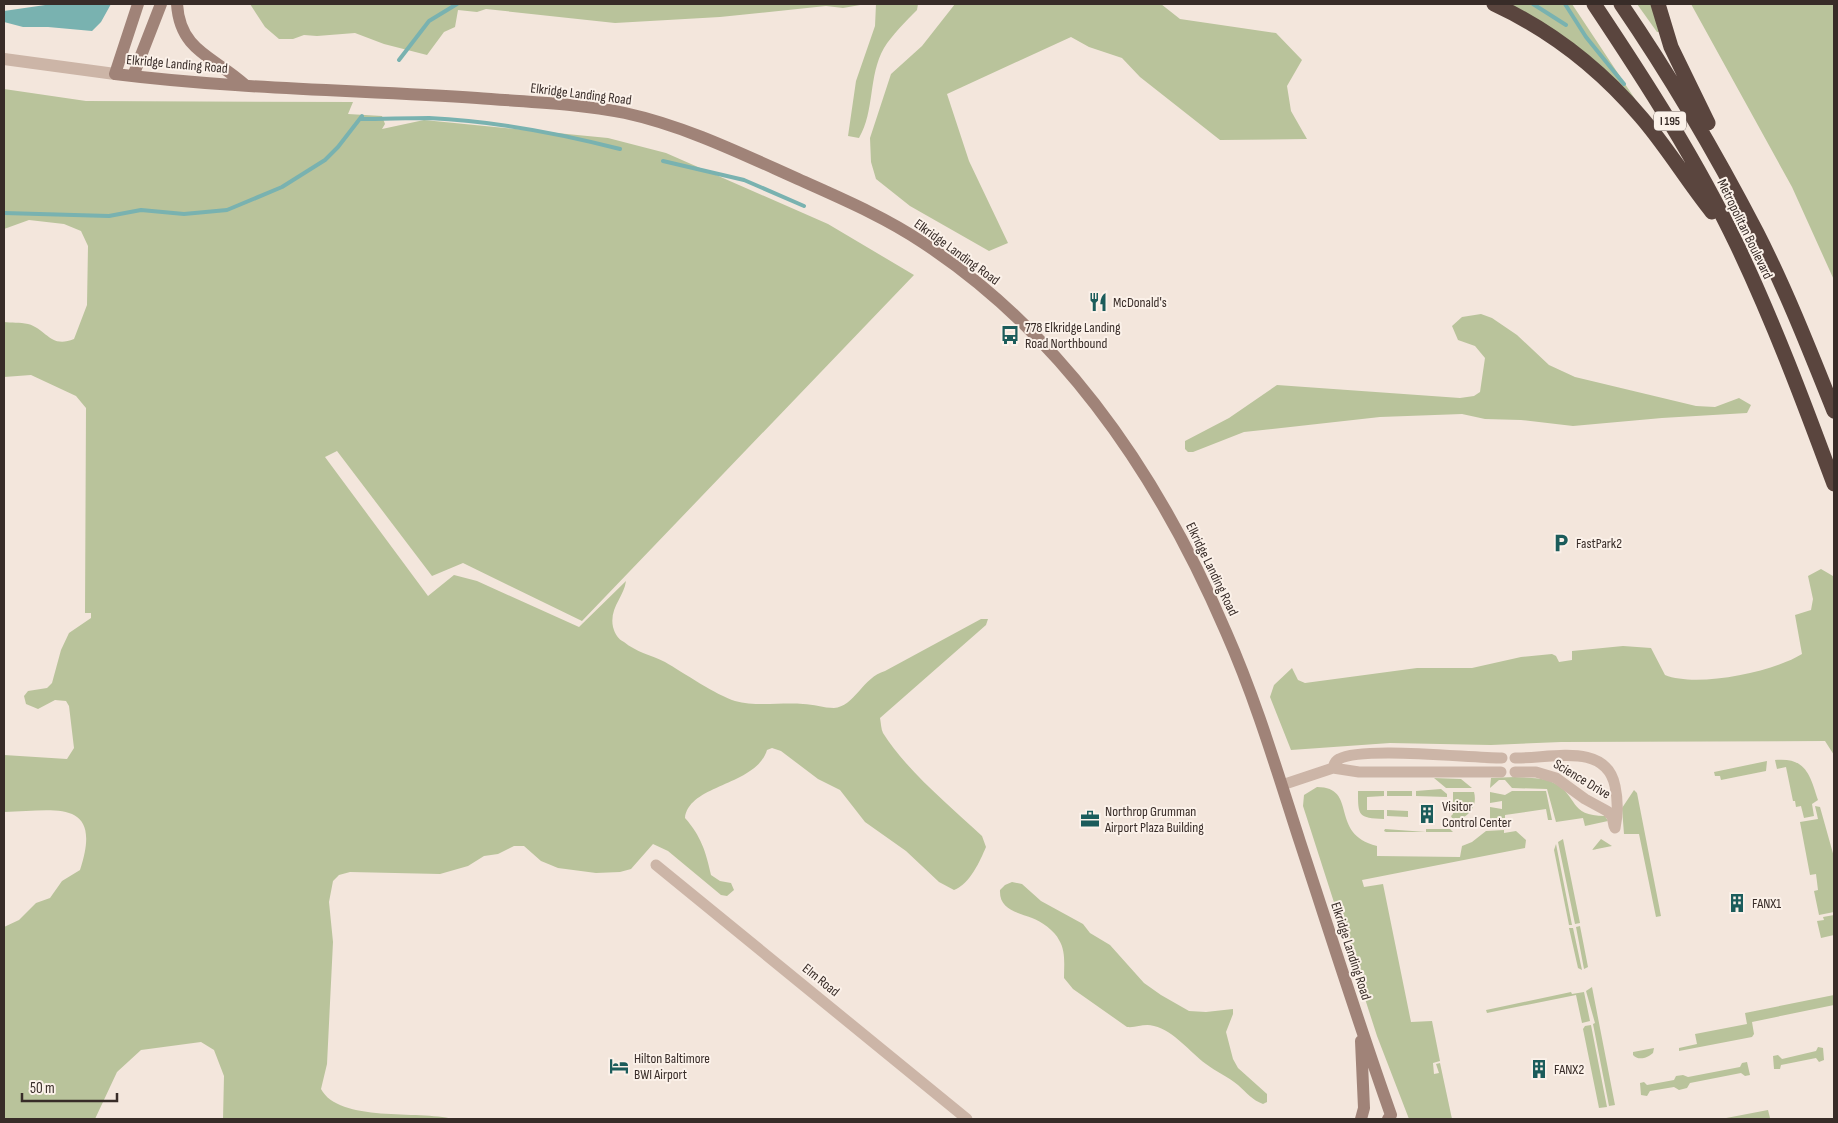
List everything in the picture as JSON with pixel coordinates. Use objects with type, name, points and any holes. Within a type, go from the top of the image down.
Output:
[{"type":"highway","points":[[1494,4],[1552,37],[1585,62],[1615,89],[1654,133],[1686,179],[1736,244]]},
{"type":"highway","name":"Metropolitan Boulevard","points":[[1594,4],[1681,139],[1736,244],[1785,351],[1834,484]]},
{"type":"highway","name":"Metropolitan Boulevard","points":[[1620,4],[1700,127],[1758,234],[1834,410]]},
{"type":"highway","points":[[1658,4],[1680,67],[1716,141],[1730,183]]},
{"type":"main road","points":[[115,74],[138,4]]},
{"type":"main road","points":[[133,76],[160,4]]},
{"type":"main road","points":[[177,4],[181,26],[190,43],[200,53],[230,70],[245,85]]},
{"type":"main road","name":"Elkridge Landing Road","points":[[115,74],[245,85],[534,102],[627,113],[667,124],[719,144],[864,209],[921,241],[1009,308],[1049,348],[1094,400],[1130,453],[1190,554],[1227,632],[1282,785],[1360,1029],[1391,1118]]},
{"type":"main road","points":[[1360,1029],[1364,1108],[1361,1119]]},
{"type":"street","name":"Elkridge Landing Road","points":[[4,59],[115,74]]},
{"type":"street","points":[[1333,768],[1339,758],[1363,754],[1502,758]]},
{"type":"street","name":"Science Drive","points":[[1515,758],[1579,756],[1600,760],[1610,770],[1613,777],[1618,810],[1615,828],[1612,816],[1607,811],[1585,800],[1556,778],[1536,772],[1515,772]]},
{"type":"street","points":[[1282,785],[1333,768],[1359,772],[1501,772]]},
{"type":"street","name":"Elm Road","points":[[656,865],[967,1119]]},
{"type":"green space","points":[[250,4],[866,4],[843,8],[826,6],[720,17],[615,23],[486,9],[477,12],[458,10],[455,27],[444,32],[427,55],[384,44],[355,33],[317,36],[304,35],[293,39],[279,39],[265,27]]},
{"type":"green space","points":[[876,4],[918,4],[917,10],[891,38],[879,59],[864,128],[859,138],[848,136],[856,81],[875,26]]},
{"type":"green space","points":[[955,4],[1161,4],[1180,19],[1276,33],[1302,60],[1287,86],[1291,111],[1307,139],[1220,140],[1140,77],[1122,58],[1089,47],[1071,37],[947,94],[969,161],[1008,243],[989,251],[910,206],[876,179],[871,162],[870,138],[891,74],[922,46]]},
{"type":"green space","points":[[1510,4],[1572,4],[1635,99],[1592,58]]},
{"type":"green space","points":[[1637,4],[1651,4],[1659,32],[1657,32]]},
{"type":"green space","points":[[1691,4],[1834,4],[1834,280],[1792,187]]},
{"type":"green space","points":[[4,89],[86,101],[353,102],[348,114],[382,116],[385,124],[382,129],[424,120],[608,138],[666,153],[828,224],[914,275],[582,621],[463,563],[432,576],[337,451],[325,457],[428,596],[454,575],[477,581],[579,627],[626,581],[612,620],[618,638],[634,648],[665,662],[727,698],[743,703],[807,704],[830,708],[841,706],[847,703],[877,674],[981,619],[988,619],[986,625],[880,718],[883,733],[904,761],[929,788],[982,836],[986,847],[970,877],[965,883],[954,890],[939,882],[906,851],[865,822],[840,790],[818,779],[781,751],[772,748],[767,750],[760,762],[750,771],[698,798],[689,807],[685,818],[695,831],[702,845],[711,875],[720,881],[731,883],[734,890],[727,896],[721,895],[668,851],[653,844],[631,869],[620,872],[596,873],[558,868],[541,861],[524,846],[514,846],[498,854],[484,856],[468,866],[440,874],[350,872],[339,875],[333,881],[329,902],[333,942],[327,1064],[321,1089],[330,1100],[344,1107],[362,1111],[453,1119],[223,1119],[224,1076],[214,1050],[201,1042],[141,1050],[117,1072],[95,1119],[4,1119],[4,927],[19,920],[36,903],[50,898],[62,881],[80,870],[86,847],[85,830],[80,819],[70,813],[40,810],[4,812],[4,755],[67,759],[74,748],[69,706],[66,701],[55,700],[38,709],[26,704],[24,696],[28,691],[47,688],[52,683],[61,650],[69,633],[91,618],[91,613],[85,613],[86,408],[76,396],[31,375],[4,377],[4,322],[34,326],[59,342],[74,339],[87,305],[88,246],[81,231],[64,224],[29,220],[4,229]]},
{"type":"green space","points":[[1481,314],[1492,318],[1517,335],[1549,365],[1575,377],[1696,406],[1715,407],[1739,398],[1751,405],[1747,413],[1573,426],[1521,420],[1485,419],[1462,414],[1380,417],[1244,432],[1193,452],[1188,452],[1185,449],[1185,441],[1229,418],[1277,385],[1460,398],[1474,396],[1480,392],[1485,358],[1475,346],[1458,340],[1452,326],[1462,317]]},
{"type":"green space","points":[[1821,569],[1833,576],[1834,580],[1834,755],[1825,741],[1561,742],[1491,745],[1390,743],[1291,750],[1270,697],[1274,685],[1292,668],[1298,680],[1305,683],[1417,668],[1472,668],[1521,657],[1552,654],[1556,656],[1559,662],[1572,660],[1572,651],[1623,646],[1651,648],[1665,675],[1679,679],[1715,679],[1754,672],[1789,661],[1802,654],[1795,615],[1811,610],[1813,599],[1808,576]]},
{"type":"green space","points":[[1775,760],[1794,761],[1805,770],[1818,800],[1812,804],[1814,816],[1804,818],[1801,806],[1796,807],[1786,767],[1777,769]]},
{"type":"green space","points":[[1767,761],[1766,771],[1721,780],[1720,776],[1715,776],[1714,772]]},
{"type":"green space","points":[[1515,777],[1550,781],[1562,788],[1579,809],[1585,813],[1605,816],[1608,821],[1585,826],[1583,818],[1556,822],[1547,789],[1512,788],[1505,780],[1499,780],[1490,788],[1491,778]]},
{"type":"green space","points":[[1434,778],[1461,779],[1472,788],[1446,788]]},
{"type":"green space","points":[[1317,787],[1330,789],[1337,795],[1353,832],[1362,840],[1377,846],[1377,856],[1460,857],[1462,846],[1472,842],[1486,831],[1504,830],[1504,833],[1516,831],[1526,840],[1525,848],[1362,880],[1364,887],[1383,884],[1411,1022],[1432,1021],[1440,1061],[1433,1063],[1434,1074],[1439,1073],[1436,1064],[1440,1063],[1452,1119],[1409,1119],[1377,1036],[1303,806],[1304,795]]},
{"type":"green space","points":[[1441,789],[1447,794],[1447,797],[1416,796],[1416,791]]},
{"type":"green space","points":[[1634,790],[1637,793],[1661,916],[1656,917],[1639,834],[1624,834],[1622,808]]},
{"type":"green space","points":[[1358,791],[1384,791],[1384,796],[1367,797],[1367,810],[1384,810],[1384,819],[1369,818],[1361,814],[1358,806]]},
{"type":"green space","points":[[1387,791],[1412,791],[1412,796],[1387,796]]},
{"type":"green space","points":[[1512,791],[1546,791],[1552,820],[1548,820],[1546,809],[1505,815],[1505,818],[1490,819],[1490,807],[1502,809],[1502,801],[1490,803],[1490,792],[1505,795]]},
{"type":"green space","points":[[1453,792],[1474,792],[1475,803],[1467,815],[1453,820],[1451,816],[1453,814]]},
{"type":"green space","points":[[1815,806],[1820,807],[1834,857],[1834,912],[1819,915],[1814,891],[1818,890],[1816,874],[1810,875],[1800,822],[1818,819]]},
{"type":"green space","points":[[1387,810],[1408,811],[1408,817],[1387,816]]},
{"type":"green space","points":[[1385,829],[1426,832],[1386,832],[1384,831]]},
{"type":"green space","points":[[1426,829],[1450,829],[1453,832],[1426,832]]},
{"type":"green space","points":[[1563,839],[1580,923],[1575,924],[1558,842]]},
{"type":"green space","points":[[1601,839],[1612,846],[1592,850]]},
{"type":"green space","points":[[1556,844],[1572,925],[1569,925],[1554,850]]},
{"type":"green space","points":[[1012,882],[1022,884],[1041,901],[1083,924],[1090,933],[1110,945],[1144,983],[1161,995],[1189,1011],[1206,1012],[1233,1009],[1226,1032],[1233,1059],[1238,1068],[1267,1094],[1267,1102],[1263,1104],[1253,1098],[1234,1082],[1206,1064],[1168,1032],[1150,1025],[1127,1027],[1073,989],[1064,978],[1063,949],[1054,933],[1039,921],[1015,912],[1002,902],[1000,890]]},
{"type":"green space","points":[[1834,915],[1834,935],[1821,938],[1817,921],[1824,920],[1823,917]]},
{"type":"green space","points":[[1580,926],[1588,967],[1584,969],[1576,927]]},
{"type":"green space","points":[[1569,928],[1573,928],[1582,970],[1578,968]]},
{"type":"green space","points":[[1592,987],[1615,1105],[1609,1106],[1593,1024],[1595,1023],[1586,991]]},
{"type":"green space","points":[[1571,992],[1572,994],[1584,992],[1590,1021],[1582,1023],[1576,995],[1487,1013],[1486,1010]]},
{"type":"green space","points":[[1834,995],[1834,1005],[1752,1022],[1754,1034],[1752,1037],[1679,1051],[1679,1048],[1697,1044],[1695,1034],[1747,1024],[1745,1013]]},
{"type":"green space","points":[[1591,1025],[1607,1107],[1599,1108],[1583,1029],[1585,1026]]},
{"type":"green space","points":[[1818,1047],[1823,1048],[1824,1060],[1819,1062],[1816,1058],[1781,1065],[1780,1069],[1774,1069],[1773,1056],[1778,1055],[1782,1059],[1816,1051]]},
{"type":"green space","points":[[1654,1048],[1653,1053],[1646,1057],[1638,1058],[1633,1055],[1633,1052]]},
{"type":"green space","points":[[1747,1062],[1750,1075],[1745,1076],[1741,1073],[1690,1083],[1687,1088],[1679,1090],[1674,1087],[1650,1091],[1647,1096],[1641,1095],[1640,1083],[1644,1082],[1647,1085],[1674,1080],[1676,1076],[1683,1075],[1688,1077],[1740,1067],[1742,1063]]},
{"type":"green space","points":[[1768,1110],[1770,1118],[1721,1119]]},
{"type":"water","points":[[52,4],[111,4],[101,22],[92,31],[23,27],[4,22],[4,11]]},
{"type":"waterway","points":[[399,60],[429,21],[457,4]]},
{"type":"waterway","points":[[1533,4],[1566,25]]},
{"type":"waterway","points":[[1565,4],[1586,37],[1624,84]]},
{"type":"waterway","points":[[4,213],[109,216],[141,210],[184,214],[227,210],[282,187],[325,160],[338,147],[362,116]]},
{"type":"waterway","points":[[360,119],[429,118],[477,122],[549,133],[620,149]]},
{"type":"waterway","points":[[663,161],[744,180],[804,206]]},
{"type":"place","name":"McDonald's","points":[[1098,302]]},
{"type":"place","name":"778 Elkridge Landing Road Northbound","points":[[1010,335]]},
{"type":"place","name":"FastPark2","points":[[1561,543]]},
{"type":"place","name":"Visitor Control Center","points":[[1427,814]]},
{"type":"place","name":"Northrop Grumman Airport Plaza Building","points":[[1090,819]]},
{"type":"place","name":"FANX1","points":[[1737,903]]},
{"type":"place","name":"Hilton Baltimore BWI Airport","points":[[619,1066]]},
{"type":"place","name":"FANX2","points":[[1539,1069]]}]
